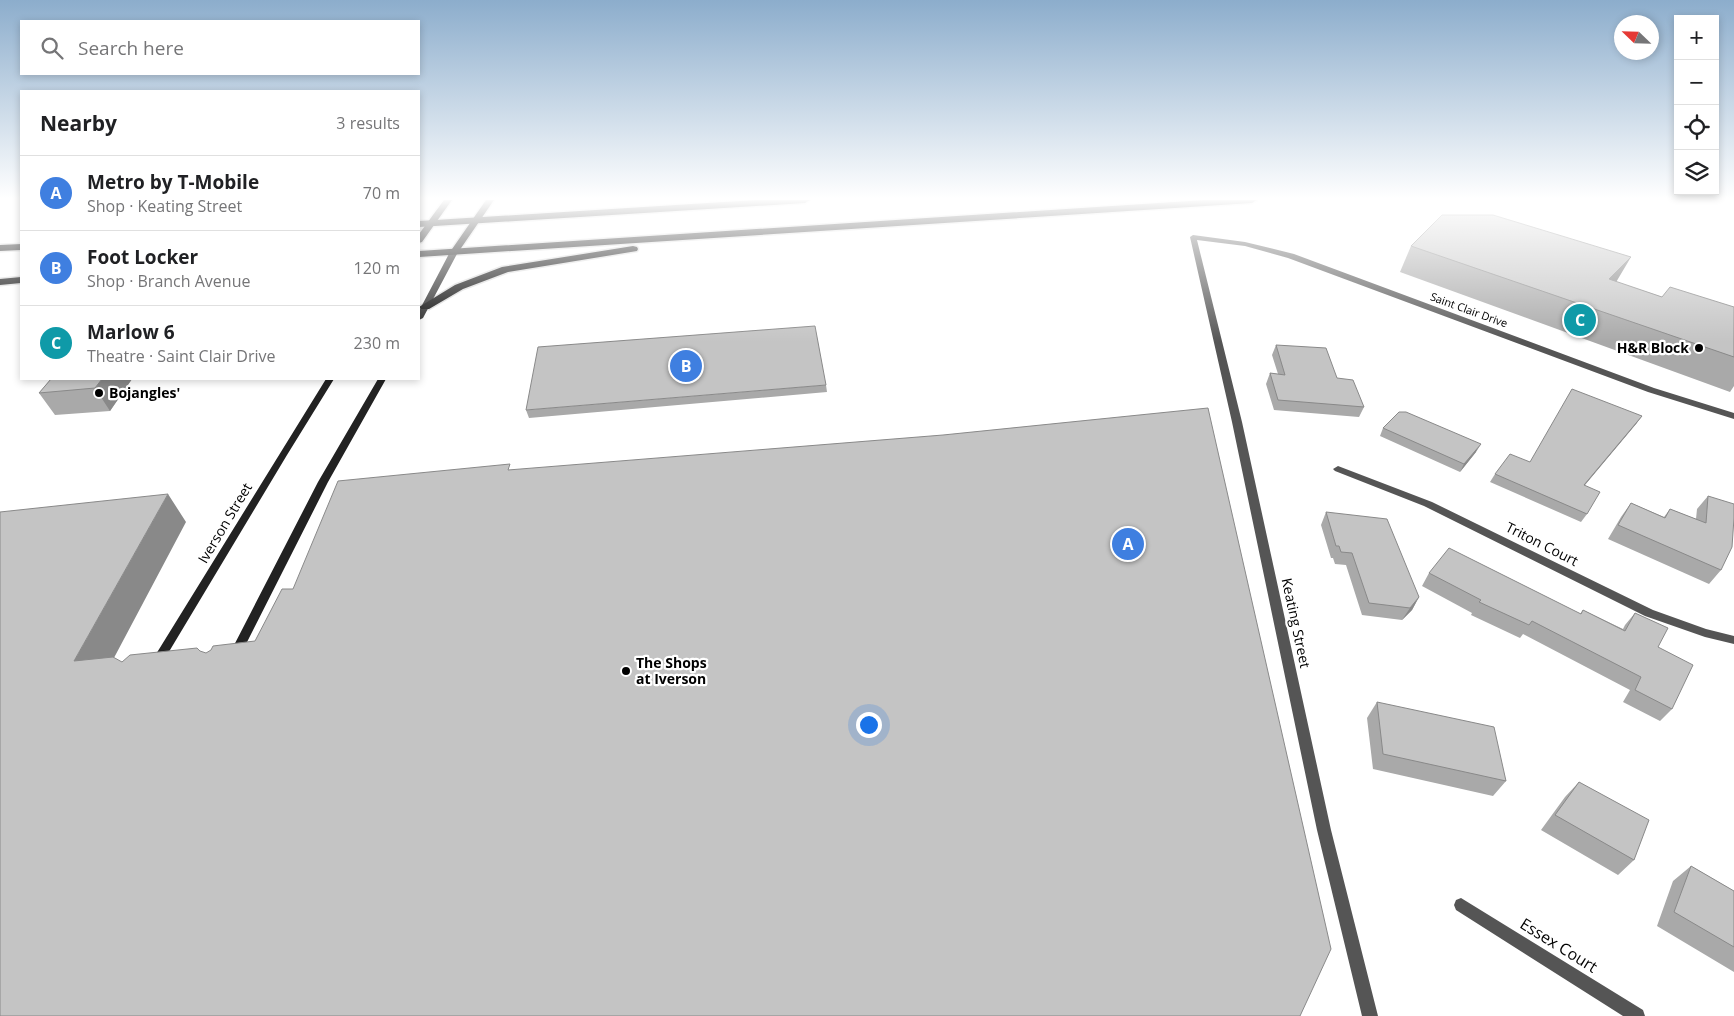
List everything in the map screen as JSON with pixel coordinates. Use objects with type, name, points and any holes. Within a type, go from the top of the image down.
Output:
[{"type":"highway","points":[[420,254],[521,247]]},
{"type":"highway","points":[[425,308],[459,287],[506,270],[641,247]]},
{"type":"highway","points":[[0,282],[20,280]]},
{"type":"main road","points":[[420,316],[457,247]]},
{"type":"main road","name":"Iverson Street","points":[[150,675],[282,455],[329,380]]},
{"type":"main road","points":[[230,665],[323,482],[381,380]]},
{"type":"street","name":"Keating Street","points":[[1195,247],[1237,422],[1324,830],[1370,1016]]},
{"type":"street","name":"Saint Clair Drive","points":[[1258,247],[1291,256],[1651,390],[1734,416]]},
{"type":"street","name":"Triton Court","points":[[1338,469],[1428,504],[1649,613],[1734,640]]},
{"type":"street","name":"Essex Court","points":[[1461,906],[1637,1016]]},
{"type":"building","points":[[1415,247],[1600,247],[1631,257],[1609,279],[1662,297],[1670,287],[1734,307],[1734,357]]},
{"type":"building","points":[[815,326],[826,385],[526,410],[538,347]]},
{"type":"building","points":[[1276,345],[1326,348],[1337,378],[1353,380],[1364,407],[1278,400],[1270,373],[1285,375]]},
{"type":"building","points":[[50,380],[101,380],[95,388],[39,393]]},
{"type":"building","points":[[1572,389],[1642,416],[1584,485],[1600,492],[1587,514],[1495,474],[1510,454],[1530,462]]},
{"type":"building","points":[[1208,408],[1331,949],[1300,1016],[0,1016],[0,512],[168,494],[74,661],[113,657],[122,662],[130,655],[197,648],[206,653],[213,646],[255,641],[282,589],[293,589],[338,481],[510,464],[508,470],[943,435]]},
{"type":"building","points":[[1399,412],[1406,412],[1481,444],[1464,464],[1383,428]]},
{"type":"building","points":[[1708,496],[1734,504],[1732,547],[1721,570],[1618,525],[1631,503],[1665,518],[1670,509],[1706,523]]},
{"type":"building","points":[[1326,512],[1387,519],[1419,597],[1410,608],[1369,603],[1352,553],[1341,552],[1339,546],[1336,546]]},
{"type":"building","points":[[1449,548],[1581,614],[1583,610],[1625,631],[1635,613],[1668,628],[1658,647],[1693,665],[1672,709],[1635,690],[1641,677],[1532,621],[1529,625],[1479,602],[1481,600],[1429,573]]},
{"type":"building","points":[[1377,702],[1494,727],[1506,781],[1383,754]]},
{"type":"building","points":[[1579,782],[1649,820],[1634,860],[1555,815]]},
{"type":"building","points":[[1691,866],[1734,891],[1734,947],[1674,912]]},
{"type":"place","name":"Marlow 6","points":[[1580,320]]},
{"type":"place","name":"H&R Block","points":[[1699,348]]},
{"type":"place","name":"Foot Locker","points":[[686,366]]},
{"type":"place","name":"Bojangles'","points":[[99,393]]},
{"type":"place","name":"Metro by T-Mobile","points":[[1128,544]]},
{"type":"place","name":"The Shops at Iverson","points":[[626,671]]}]
